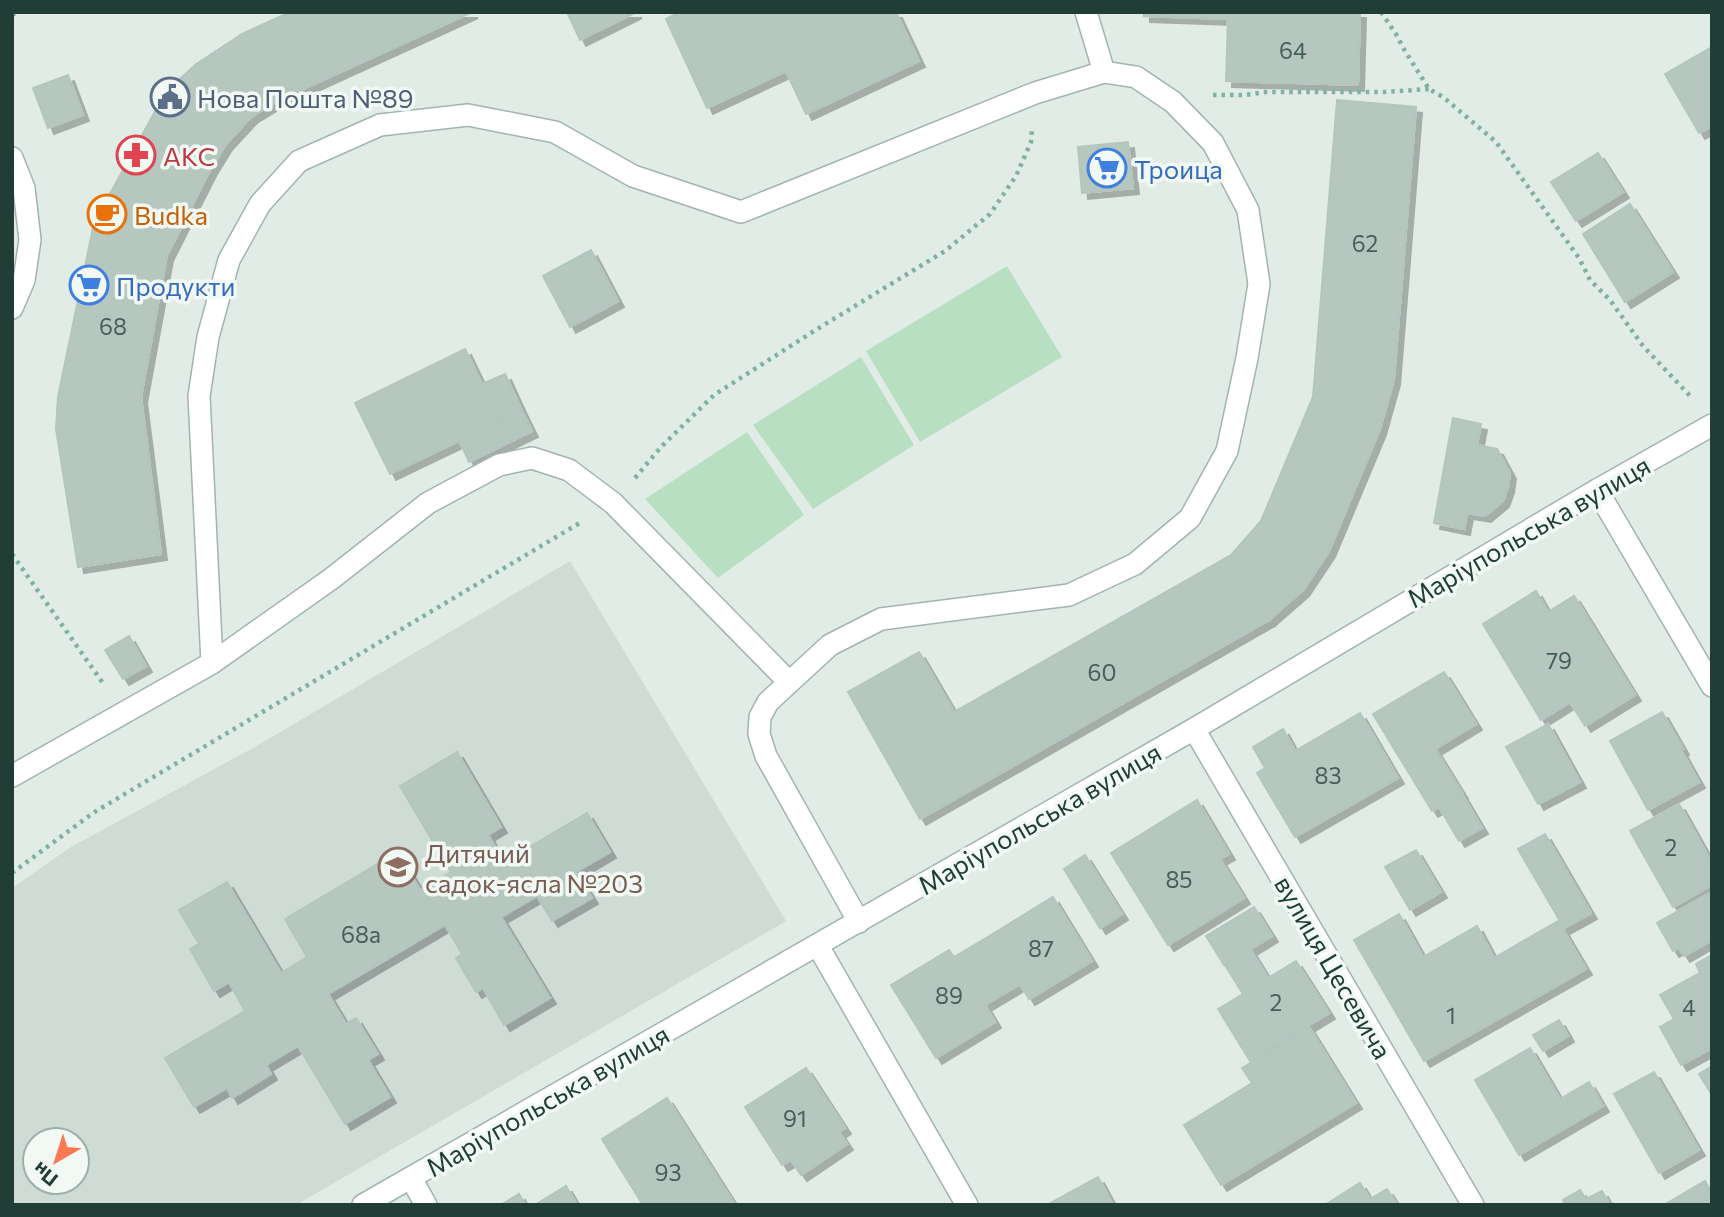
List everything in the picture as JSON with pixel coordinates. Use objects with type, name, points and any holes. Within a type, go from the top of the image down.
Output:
[{"type":"street","points":[[1086,12],[1104,72]]},
{"type":"street","points":[[212,663],[199,396],[208,337],[229,260],[260,204],[299,162],[380,125],[468,115],[555,132],[633,176],[741,212],[1035,93],[1104,72],[1136,76],[1173,102],[1213,143],[1248,209],[1259,284],[1247,358],[1227,451],[1190,518],[1135,564],[1069,595],[881,619],[830,645],[768,702],[761,717],[759,734],[766,756],[859,922]]},
{"type":"street","points":[[12,158],[24,188],[30,240],[24,280],[12,308]]},
{"type":"street","name":"Маріупольська вулиця","points":[[363,1205],[1194,729],[1597,490],[1712,425]]},
{"type":"street","points":[[12,776],[212,663],[331,579],[428,503],[499,465],[532,458],[569,470],[613,503],[789,682]]},
{"type":"street","points":[[1597,490],[1712,686]]},
{"type":"street","name":"вулиця Цесевича","points":[[1194,729],[1473,1205]]},
{"type":"street","points":[[818,946],[967,1205]]},
{"type":"street","points":[[411,1178],[426,1205]]},
{"type":"path","points":[[12,15],[18,12]]},
{"type":"path","points":[[1381,12],[1429,89],[1443,97],[1496,142],[1579,258],[1590,280],[1610,300],[1643,346],[1695,402]]},
{"type":"path","points":[[1164,95],[1184,92],[1223,96],[1265,92],[1384,92],[1429,89]]},
{"type":"path","points":[[12,873],[93,813],[613,503],[661,447],[714,395],[945,251],[990,214],[1016,176],[1031,142],[1035,93]]},
{"type":"path","points":[[12,554],[124,713]]},
{"type":"shaded area","name":"Дитячий садок-ясла №203","points":[[570,561],[786,921],[296,1205],[12,1205],[12,888],[71,847],[253,748]]},
{"type":"green space","points":[[1007,266],[1062,357],[920,442],[866,351]]},
{"type":"green space","points":[[861,357],[914,445],[813,509],[753,425]]},
{"type":"green space","points":[[747,432],[804,515],[718,578],[645,499]]},
{"type":"building","points":[[290,12],[472,12],[279,100],[251,117],[226,144],[167,255],[141,397],[161,554],[78,567],[56,429],[58,397],[94,223],[165,93],[195,65],[242,34]]},
{"type":"building","points":[[567,12],[636,12],[580,40]]},
{"type":"building","points":[[680,12],[896,12],[919,61],[806,114],[786,71],[707,108],[666,19]]},
{"type":"building","points":[[1144,12],[1360,12],[1358,85],[1226,81],[1228,19],[1144,16]]},
{"type":"building","points":[[1712,47],[1712,126],[1699,133],[1665,74]]},
{"type":"building","points":[[68,75],[83,115],[48,128],[33,88]]},
{"type":"building","points":[[1337,100],[1416,107],[1394,379],[1380,429],[1329,551],[1303,590],[1269,620],[1231,555],[1261,521],[1313,397]]},
{"type":"building","points":[[1128,142],[1133,188],[1082,193],[1078,147]]},
{"type":"building","points":[[1598,153],[1623,192],[1576,221],[1551,182]]},
{"type":"building","points":[[1630,204],[1673,272],[1625,302],[1583,234]]},
{"type":"building","points":[[591,250],[618,301],[570,327],[543,276]]},
{"type":"building","points":[[465,349],[500,421],[390,474],[355,403]]},
{"type":"building","points":[[505,374],[522,411],[500,421],[482,384]]},
{"type":"building","points":[[522,411],[532,431],[469,462],[459,440]]},
{"type":"building","points":[[1453,418],[1481,424],[1477,445],[1497,449],[1510,473],[1503,501],[1485,516],[1467,513],[1464,529],[1434,523]]},
{"type":"building","points":[[1231,555],[1269,620],[920,819],[848,692],[919,652],[954,712]]},
{"type":"building","points":[[1536,591],[1548,612],[1574,596],[1635,695],[1585,726],[1570,702],[1541,720],[1483,624]]},
{"type":"building","points":[[129,636],[146,666],[123,679],[105,650]]},
{"type":"building","points":[[1444,672],[1476,724],[1435,749],[1462,793],[1432,811],[1373,714]]},
{"type":"building","points":[[1662,712],[1683,749],[1631,779],[1610,741]]},
{"type":"building","points":[[1360,713],[1398,778],[1295,837],[1257,773],[1265,768],[1253,747],[1283,729],[1295,751]]},
{"type":"building","points":[[1548,724],[1580,782],[1538,804],[1506,747]]},
{"type":"building","points":[[1681,750],[1699,782],[1648,810],[1631,779]]},
{"type":"building","points":[[457,752],[501,827],[488,835],[504,862],[587,813],[610,852],[576,872],[592,898],[552,921],[537,896],[501,917],[550,998],[504,1025],[483,988],[476,992],[456,958],[462,954],[445,925],[328,994],[346,1024],[356,1018],[378,1054],[368,1060],[390,1097],[345,1124],[298,1046],[266,1065],[271,1074],[232,1098],[227,1088],[194,1107],[165,1058],[245,1011],[229,982],[214,991],[190,949],[199,944],[179,910],[227,882],[281,973],[307,957],[285,919],[398,852],[420,890],[451,872],[400,786]]},
{"type":"building","points":[[1462,794],[1482,828],[1459,841],[1439,807]]},
{"type":"building","points":[[1197,800],[1229,854],[1220,859],[1244,898],[1168,945],[1111,853]]},
{"type":"building","points":[[1679,804],[1712,863],[1712,885],[1673,907],[1630,831]]},
{"type":"building","points":[[1545,834],[1591,913],[1564,928],[1518,849]]},
{"type":"building","points":[[1416,850],[1441,892],[1410,910],[1385,867]]},
{"type":"building","points":[[1085,855],[1122,914],[1100,928],[1064,869]]},
{"type":"building","points":[[1712,892],[1712,940],[1684,956],[1679,948],[1673,951],[1657,923]]},
{"type":"building","points":[[1053,897],[1092,961],[1029,999],[991,935]]},
{"type":"building","points":[[1254,907],[1272,936],[1224,965],[1206,936]]},
{"type":"building","points":[[1399,914],[1423,957],[1477,926],[1494,958],[1558,921],[1586,969],[1424,1061],[1354,940]]},
{"type":"building","points":[[991,935],[1020,984],[985,1005],[995,1022],[936,1058],[891,985],[949,950],[954,957]]},
{"type":"building","points":[[1250,949],[1268,978],[1296,961],[1329,1013],[1250,1061],[1218,1009],[1243,994],[1225,965]]},
{"type":"building","points":[[1712,955],[1712,1048],[1681,1065],[1660,1027],[1674,1019],[1660,995],[1700,973],[1696,964]]},
{"type":"building","points":[[1559,1020],[1568,1036],[1543,1051],[1533,1035]]},
{"type":"building","points":[[1309,1027],[1356,1103],[1221,1185],[1184,1125],[1252,1083],[1242,1068]]},
{"type":"building","points":[[1530,1048],[1560,1099],[1589,1082],[1603,1106],[1519,1155],[1475,1080]]},
{"type":"building","points":[[1712,1066],[1712,1095],[1699,1074]]},
{"type":"building","points":[[806,1068],[845,1128],[839,1132],[847,1144],[801,1175],[791,1160],[782,1165],[745,1107]]},
{"type":"building","points":[[1654,1072],[1699,1150],[1659,1173],[1614,1094]]},
{"type":"building","points":[[667,1098],[735,1205],[643,1205],[602,1139]]},
{"type":"building","points":[[1098,1177],[1113,1205],[1047,1205]]},
{"type":"building","points":[[1705,1181],[1712,1194],[1712,1205],[1664,1205]]},
{"type":"building","points":[[1360,1183],[1370,1199],[1387,1189],[1397,1205],[1325,1205]]},
{"type":"building","points":[[566,1186],[577,1205],[535,1205]]},
{"type":"building","points":[[1580,1190],[1586,1199],[1602,1191],[1610,1205],[1565,1205],[1563,1200]]},
{"type":"building","points":[[519,1194],[525,1205],[501,1205]]},
{"type":"place","name":"Нова Пошта №89","points":[[170,97]]},
{"type":"place","name":"АКС","points":[[136,155]]},
{"type":"place","name":"Троица","points":[[1107,168]]},
{"type":"place","name":"Budka","points":[[107,214]]},
{"type":"place","name":"Продукти","points":[[89,285]]},
{"type":"place","name":"Дитячий садок-ясла №203","points":[[398,867]]}]
